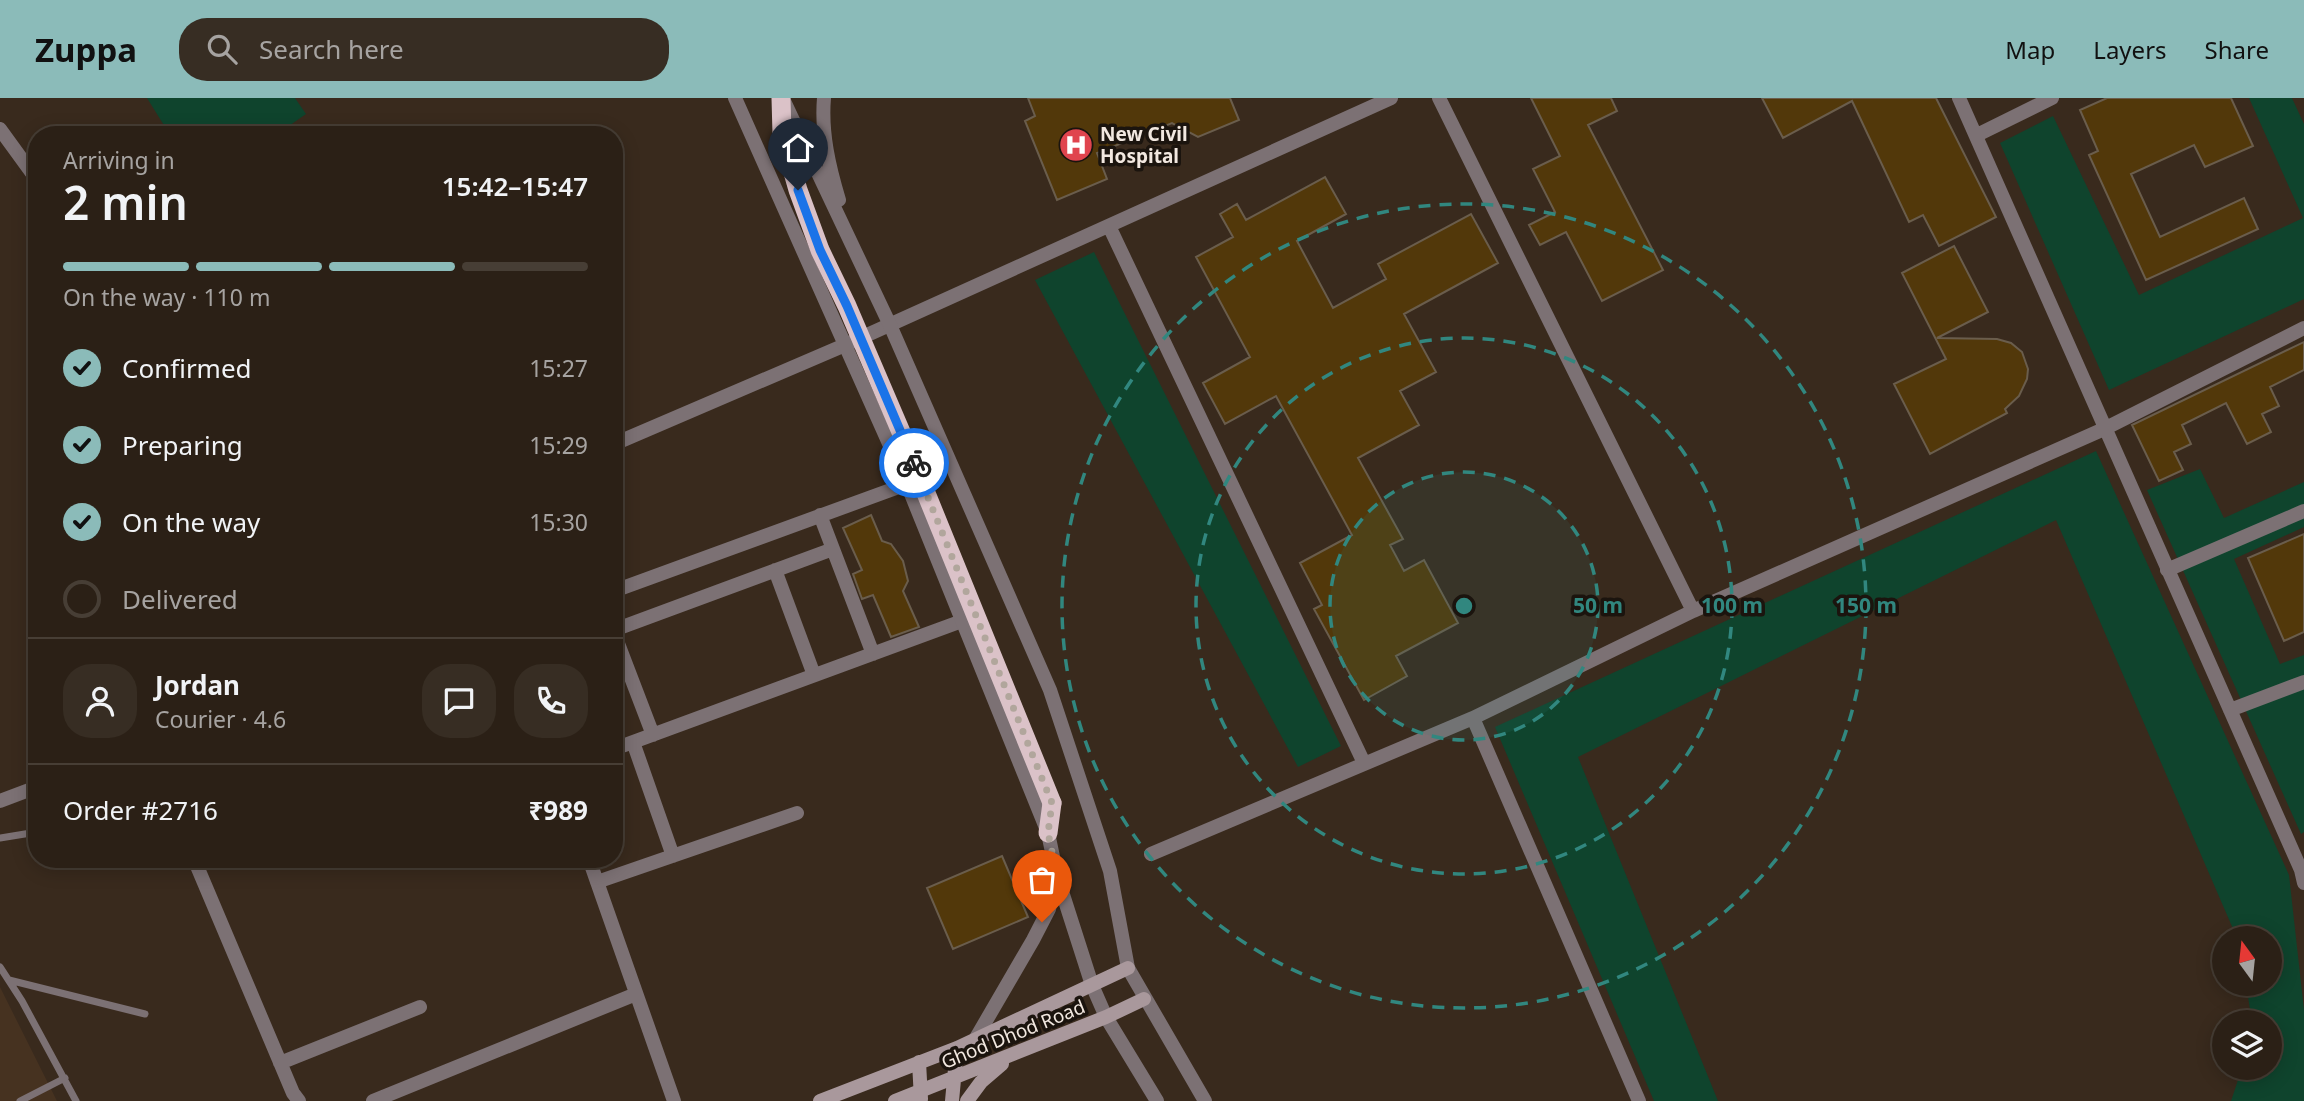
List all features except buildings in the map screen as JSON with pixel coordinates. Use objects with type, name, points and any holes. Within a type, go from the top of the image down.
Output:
[{"type":"highway","points":[[782,98],[782,134],[798,190],[820,250],[904,439],[1052,803],[1048,833]]},
{"type":"main road","points":[[820,1101],[957,1048],[1128,968]]},
{"type":"main road","name":"Ghod Dhod Road","points":[[895,1101],[921,1096],[956,1078],[1144,999]]},
{"type":"main road","points":[[953,1101],[957,1048]]},
{"type":"main road","points":[[967,1101],[981,1082],[1017,1053]]},
{"type":"main road","points":[[919,1062],[921,1096]]},
{"type":"street","points":[[734,98],[907,484],[1048,833],[1057,876],[1091,985],[1106,1017],[1157,1101]]},
{"type":"street","points":[[782,98],[890,325],[1050,690],[1110,870],[1128,968],[1205,1101]]},
{"type":"street","points":[[824,98],[822,113],[828,164],[854,249]]},
{"type":"street","points":[[623,440],[890,325],[1391,98]]},
{"type":"street","points":[[1439,98],[1693,611]]},
{"type":"street","points":[[1959,98],[2230,710],[2298,848],[2304,883]]},
{"type":"street","points":[[1977,135],[2052,98]]},
{"type":"street","points":[[0,129],[28,168]]},
{"type":"street","points":[[1109,226],[1364,763]]},
{"type":"street","points":[[1151,853],[1473,718],[1693,611],[2104,429],[2304,328]]},
{"type":"street","points":[[623,588],[907,484]]},
{"type":"street","points":[[2167,570],[2304,512]]},
{"type":"street","points":[[820,516],[873,654]]},
{"type":"street","points":[[623,628],[833,549]]},
{"type":"street","points":[[775,570],[814,676]]},
{"type":"street","points":[[623,746],[962,621]]},
{"type":"street","points":[[623,655],[653,735]]},
{"type":"street","points":[[2230,710],[2304,682]]},
{"type":"street","points":[[1473,718],[1639,1101]]},
{"type":"street","points":[[633,743],[673,856]]},
{"type":"street","points":[[0,801],[28,790]]},
{"type":"street","points":[[597,882],[797,813]]},
{"type":"street","points":[[198,868],[293,1093],[299,1101]]},
{"type":"street","points":[[592,868],[674,1101]]},
{"type":"street","points":[[976,1038],[1049,909],[1057,876]]},
{"type":"street","points":[[373,1101],[636,994]]},
{"type":"street","points":[[281,1063],[421,1007]]},
{"type":"lane","points":[[0,838],[28,833]]},
{"type":"lane","points":[[0,967],[76,1101]]},
{"type":"lane","points":[[8,980],[145,1014]]},
{"type":"lane","points":[[20,1101],[65,1078]]},
{"type":"shaded area","points":[[0,987],[57,1101],[0,1101]]},
{"type":"green space","points":[[147,98],[295,98],[306,114],[289,126],[164,126]]},
{"type":"green space","points":[[2249,98],[2292,98],[2304,124],[2304,299],[2109,390],[2000,143],[2053,116],[2139,295],[2303,218]]},
{"type":"green space","points":[[1094,252],[1341,746],[1298,767],[1035,280]]},
{"type":"green space","points":[[2096,451],[2289,875],[2304,1010],[2304,1101],[2231,1101],[2238,1080],[2282,1080],[2282,1010],[2250,1010],[2248,996],[2282,996],[2282,926],[2232,926],[2056,520],[1578,757],[1718,1101],[1654,1101],[1495,727]]},
{"type":"green space","points":[[2200,469],[2224,518],[2304,482],[2304,527],[2234,559],[2280,664],[2304,655],[2304,832],[2301,834],[2147,490]]},
{"type":"way so far","points":[[914,463],[1052,803],[1048,833],[1057,876],[1049,909],[1042,922]]},
{"type":"place","name":"New Civil Hospital","points":[[1076,145]]},
{"type":"route","points":[[798,190],[820,250],[914,463]]}]
